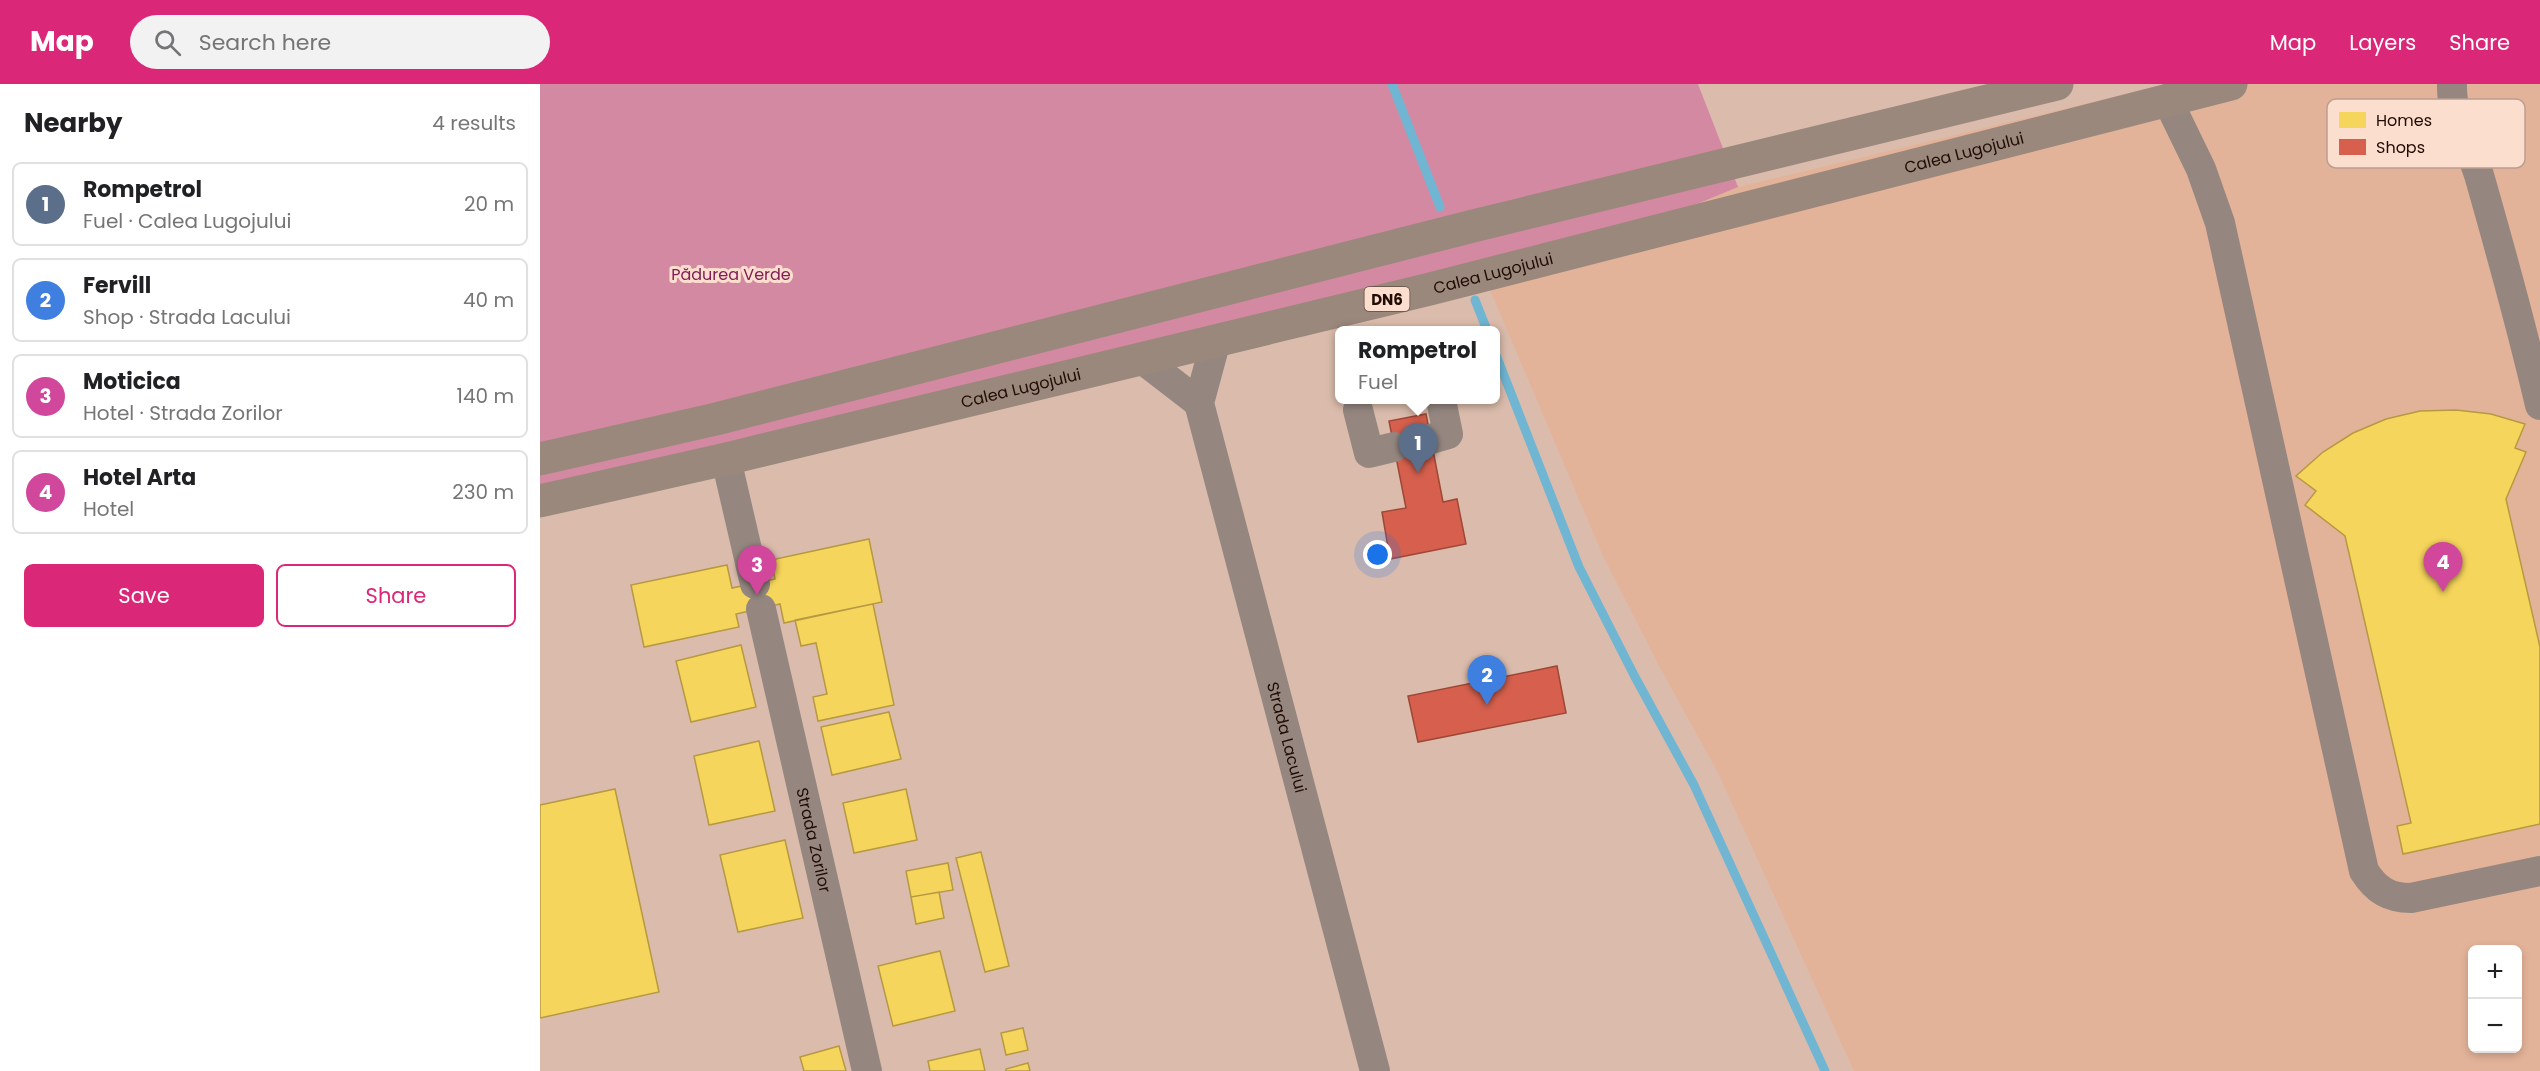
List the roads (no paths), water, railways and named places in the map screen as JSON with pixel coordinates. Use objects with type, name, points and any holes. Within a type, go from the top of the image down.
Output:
[{"type":"main road","points":[[540,459],[716,419],[1473,226],[2057,84]]},
{"type":"main road","name":"Calea Lugojului","points":[[540,501],[726,459],[1430,289],[2231,84]]},
{"type":"street","points":[[2168,99],[2201,169],[2220,223],[2364,871],[2371,883],[2382,892],[2391,896],[2411,898],[2540,871]]},
{"type":"street","points":[[2476,168],[2511,286],[2540,405]]},
{"type":"street","name":"Strada Lacului","points":[[1216,340],[1199,403],[1375,1071]]},
{"type":"street","points":[[1142,358],[1199,403]]},
{"type":"street","points":[[1431,439],[1448,434],[1442,404]]},
{"type":"street","points":[[1358,410],[1370,453],[1394,447]]},
{"type":"street","name":"Strada Zorilor","points":[[726,459],[867,1071]]},
{"type":"waterway","points":[[1392,84],[1440,207]]},
{"type":"waterway","points":[[1475,300],[1485,326]]},
{"type":"waterway","points":[[1500,365],[1579,567],[1694,785],[1825,1071]]},
{"type":"place","name":"Rompetrol","points":[[1418,473]]},
{"type":"place","name":"Hotel Arta","points":[[2443,592]]},
{"type":"place","name":"Moticica","points":[[757,595]]},
{"type":"place","name":"Fervill","points":[[1487,705]]},
{"type":"park label","name":"Pădurea Verde","points":[[731,274]]}]
